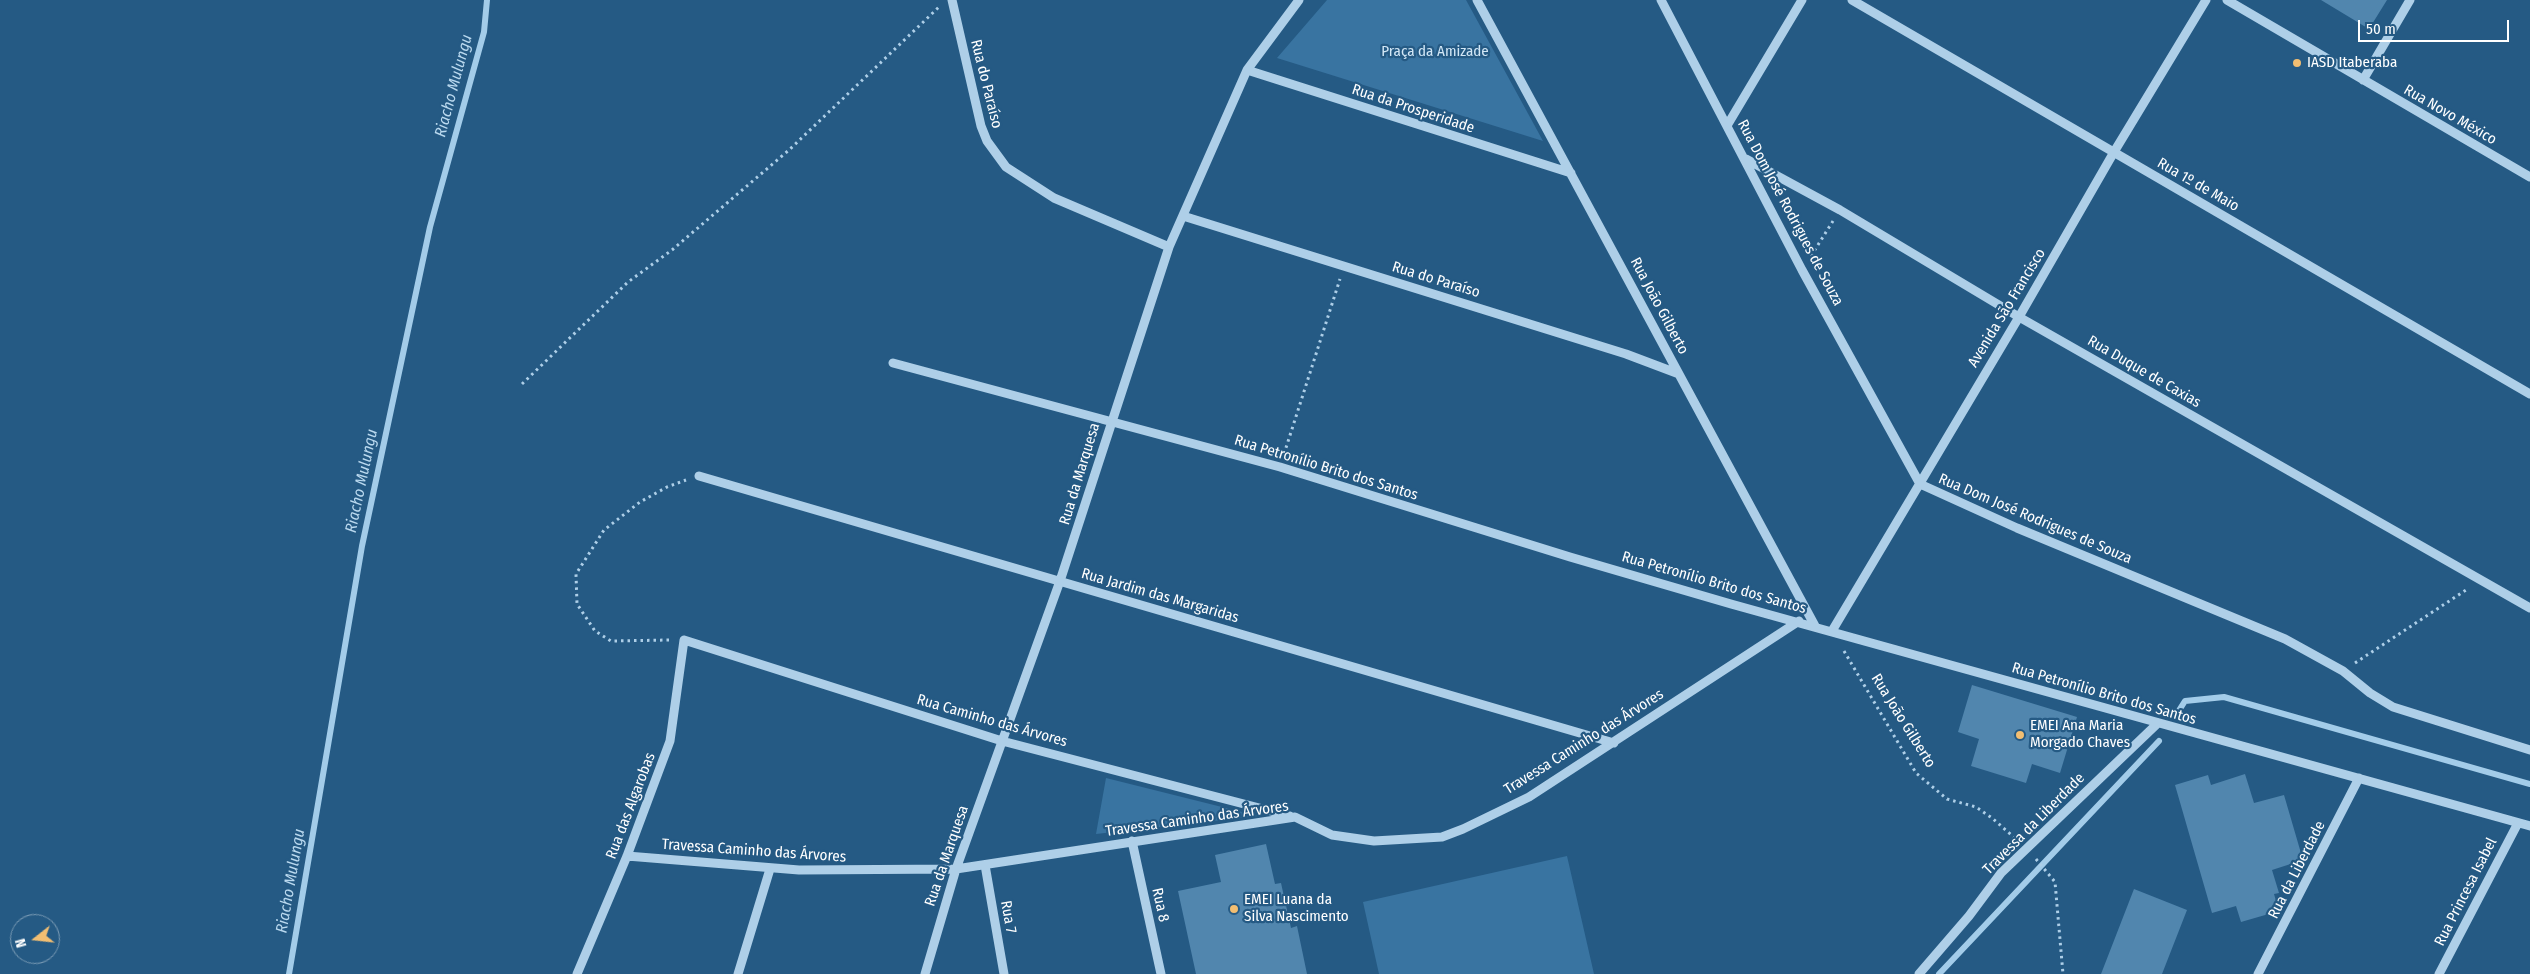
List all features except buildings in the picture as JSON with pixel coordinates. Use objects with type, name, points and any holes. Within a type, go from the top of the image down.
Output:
[{"type":"street","name":"Rua do Paraíso","points":[[952,0],[981,126],[987,141],[1006,167],[1054,198],[1169,247]]},
{"type":"street","name":"Rua da Marquesa","points":[[925,974],[956,869],[1060,581],[1169,247],[1247,70],[1299,0]]},
{"type":"street","name":"Rua João Gilberto","points":[[1477,0],[1816,626]]},
{"type":"street","name":"Rua Dom José Rodrigues de Souza","points":[[1661,0],[1728,124],[1802,270],[1920,484],[2017,528],[2277,636],[2343,670],[2370,693],[2393,707],[2530,750]]},
{"type":"street","points":[[1728,124],[1802,0]]},
{"type":"street","name":"Rua 1º de Maio","points":[[1852,0],[2530,394]]},
{"type":"street","name":"Avenida São Francisco","points":[[1832,631],[2019,317],[2114,152],[2206,0]]},
{"type":"street","name":"Rua Novo México","points":[[2227,0],[2530,177]]},
{"type":"street","points":[[2363,80],[2410,0]]},
{"type":"street","name":"Rua da Prosperidade","points":[[1247,70],[1571,173]]},
{"type":"street","name":"Rua Duque de Caxias","points":[[1746,159],[1840,210],[2019,317],[2530,608]]},
{"type":"street","name":"Rua do Paraíso","points":[[1183,216],[1626,354],[1680,374]]},
{"type":"street","name":"Rua Petronílio Brito dos Santos","points":[[892,363],[1280,467],[1570,558],[2530,826]]},
{"type":"street","name":"Rua Jardim das Margaridas","points":[[699,476],[1614,743]]},
{"type":"street","name":"Travessa Caminho das Árvores","points":[[627,856],[770,869],[850,871],[956,869],[1295,817],[1332,835],[1374,841],[1442,837],[1463,829],[1529,796],[1614,743],[1798,621]]},
{"type":"street","name":"Rua Caminho das Árvores","points":[[684,640],[1002,741],[1295,817]]},
{"type":"street","name":"Rua das Algarobas","points":[[577,974],[627,856],[670,740],[684,640]]},
{"type":"street","name":"Travessa da Liberdade","points":[[1919,974],[1969,916],[2001,873],[2158,723]]},
{"type":"street","name":"Rua da Liberdade","points":[[2258,974],[2359,778]]},
{"type":"street","name":"Rua Princesa Isabel","points":[[2439,974],[2518,823]]},
{"type":"street","name":"Rua 8","points":[[1132,841],[1161,974]]},
{"type":"street","name":"Rua 7","points":[[985,865],[1004,974]]},
{"type":"street","points":[[738,974],[770,869]]},
{"type":"path","points":[[522,384],[628,282],[672,250],[789,150],[946,0]]},
{"type":"path","points":[[1802,270],[1840,210]]},
{"type":"path","points":[[1280,467],[1344,266]]},
{"type":"path","points":[[684,640],[611,641],[595,630],[580,610],[577,604],[576,574],[604,530],[640,502],[667,486],[699,476]]},
{"type":"path","points":[[2343,670],[2482,580]]},
{"type":"path","name":"Rua João Gilberto","points":[[1832,631],[1916,773],[1947,799],[1976,808],[1992,818],[2027,848],[2055,882],[2062,974]]},
{"type":"green space","name":"Praça da Amizade","points":[[1327,0],[1466,0],[1543,141],[1277,58]]},
{"type":"green space","points":[[1106,778],[1258,816],[1096,834]]},
{"type":"green space","points":[[1567,856],[1594,974],[1379,974],[1363,902]]},
{"type":"waterway","name":"Riacho Mulungu","points":[[289,974],[362,546],[430,227],[484,32],[487,0]]},
{"type":"waterway","points":[[2178,712],[2185,701],[2224,697],[2530,784]]},
{"type":"waterway","points":[[1939,974],[2159,741]]},
{"type":"place","name":"IASD Itaberaba","points":[[2297,63]]},
{"type":"place","name":"EMEI Ana Maria Morgado Chaves","points":[[2020,735]]},
{"type":"place","name":"EMEI Luana da Silva Nascimento","points":[[1234,909]]}]
